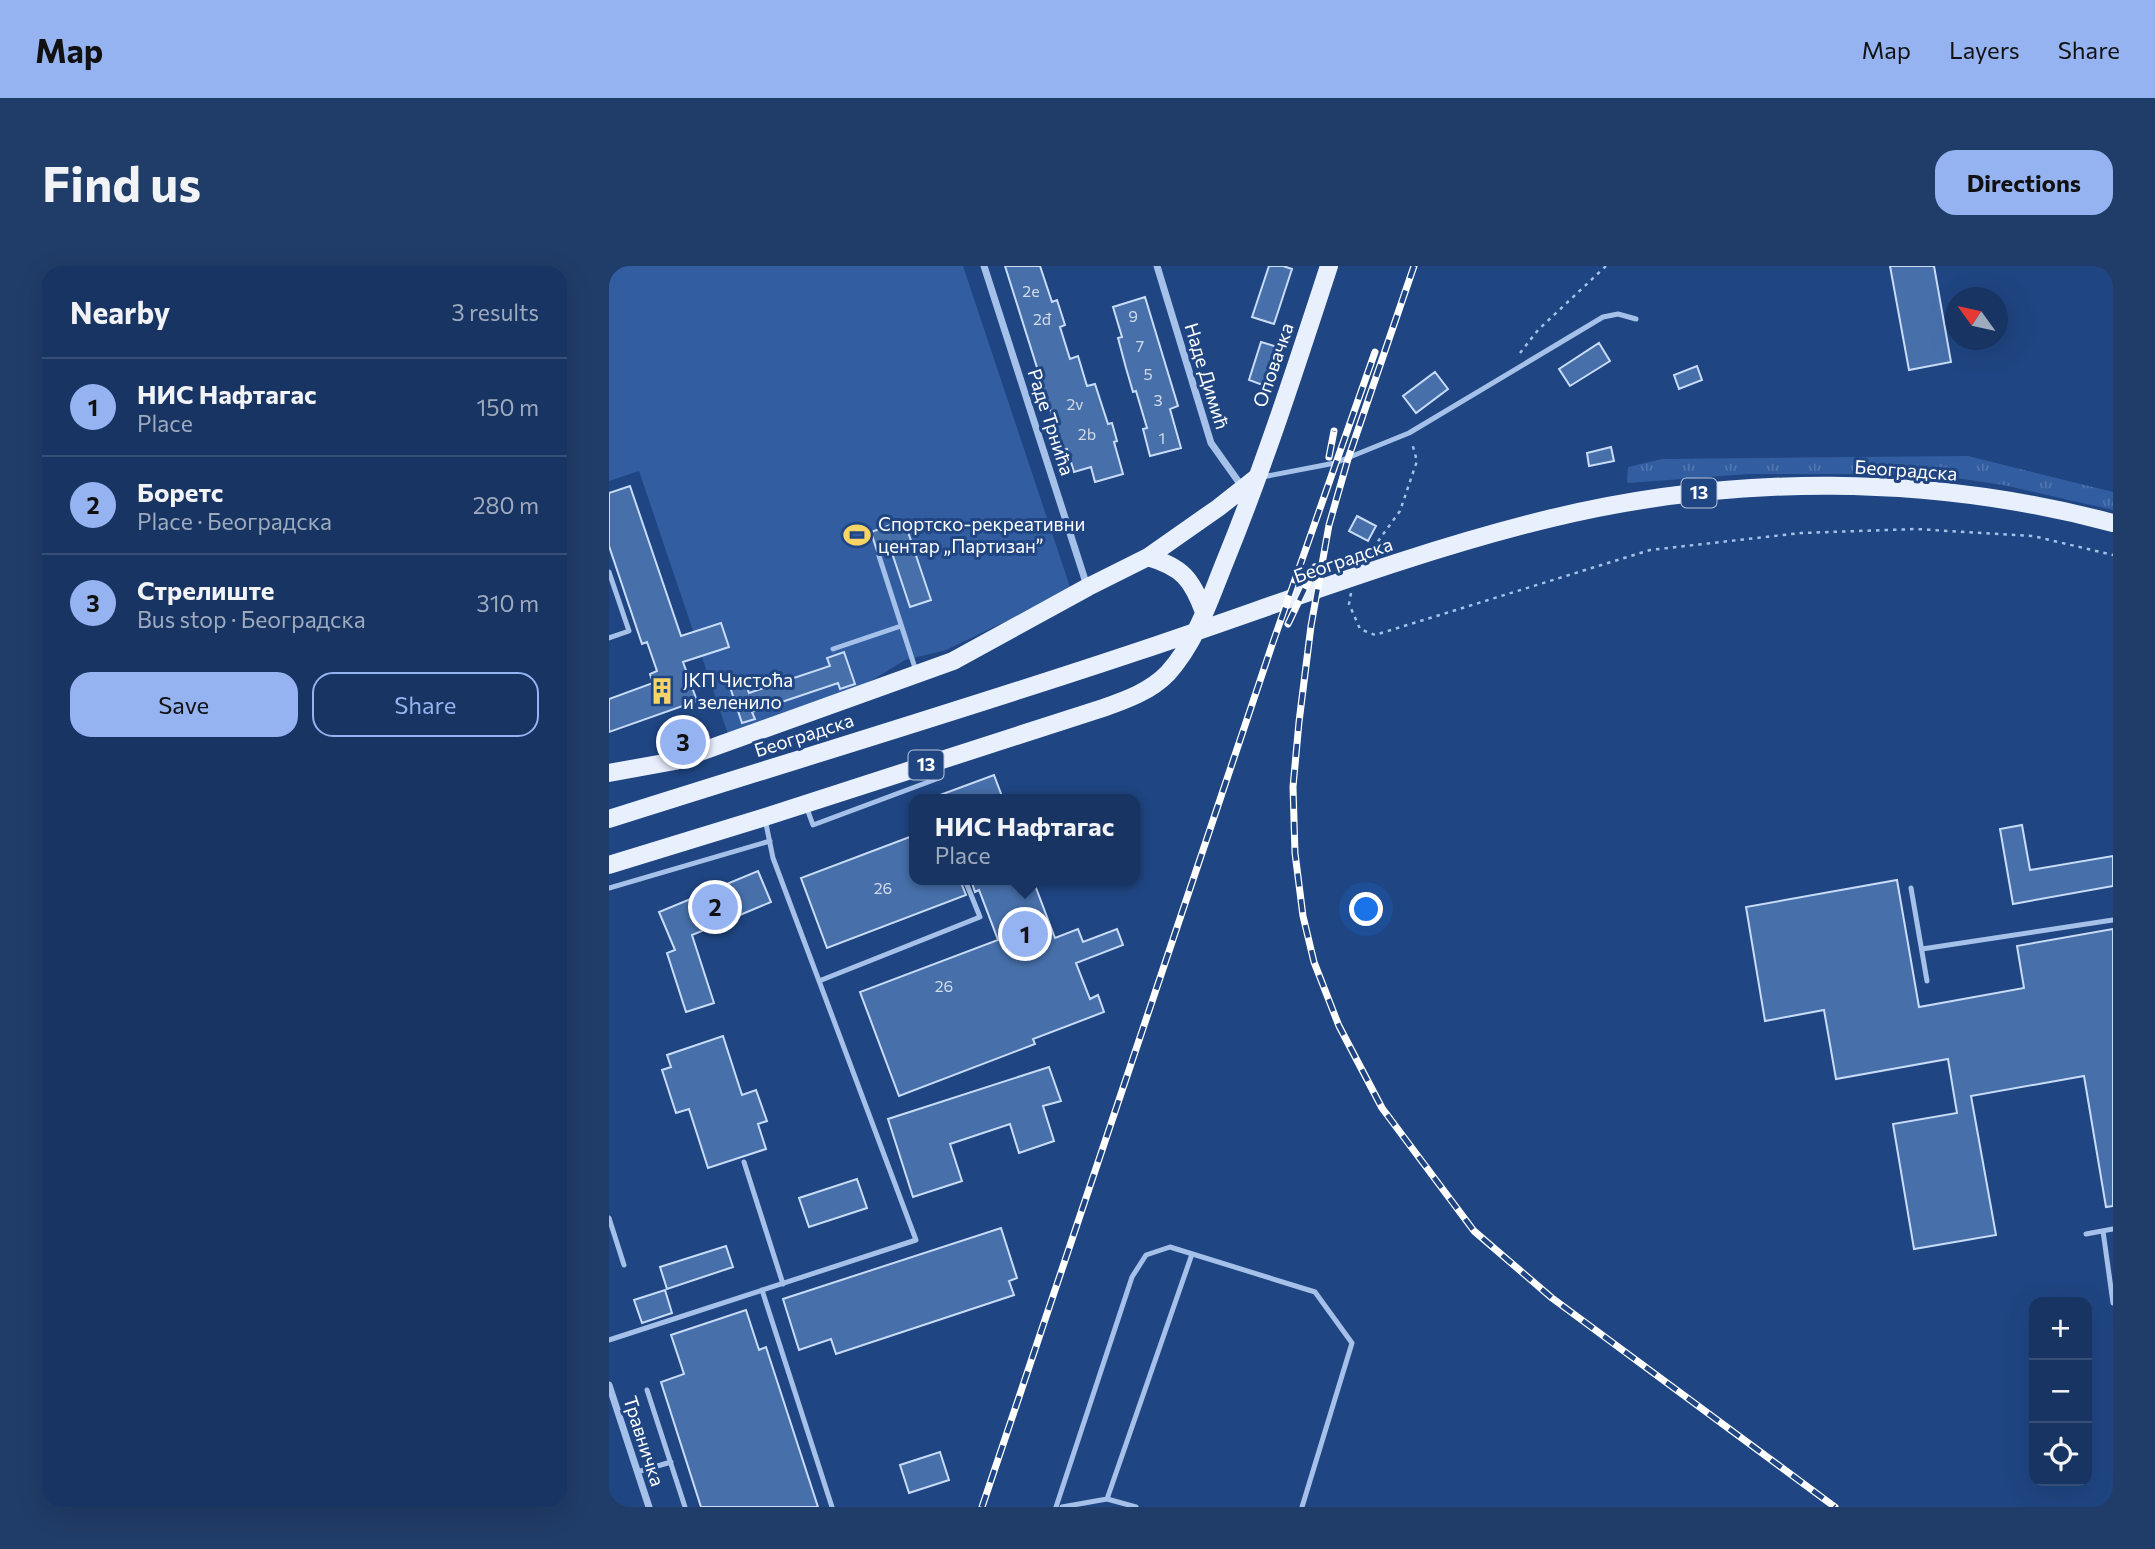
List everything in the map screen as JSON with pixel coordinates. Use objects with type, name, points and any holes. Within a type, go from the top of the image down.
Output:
[{"type":"main road","name":"Оповачка","points":[[1250,483],[1329,266]]},
{"type":"main road","points":[[609,773],[674,761],[953,661],[1148,557],[1250,483]]},
{"type":"main road","name":"13","points":[[609,864],[765,817],[1134,696],[1166,674],[1184,652],[1205,612],[1250,483]]},
{"type":"main road","name":"Београдска","points":[[609,819],[1135,653],[1406,561],[1499,532],[1593,510],[1677,495],[1762,488],[1850,486],[1939,492],[2035,506],[2113,523]]},
{"type":"main road","points":[[1148,557],[1179,570],[1197,593],[1205,612]]},
{"type":"street","name":"Раде Трнића","points":[[984,266],[1088,587]]},
{"type":"street","name":"Наде Димић","points":[[1157,266],[1211,443],[1250,483]]},
{"type":"street","name":"Травничка","points":[[609,1385],[649,1507]]},
{"type":"lane","points":[[1250,483],[1335,463],[1409,433],[1603,317],[1618,314],[1636,319]]},
{"type":"lane","points":[[879,556],[916,674]]},
{"type":"lane","points":[[609,572],[629,631],[609,638]]},
{"type":"lane","points":[[833,649],[901,626]]},
{"type":"lane","points":[[805,804],[813,825],[939,778]]},
{"type":"lane","points":[[609,1340],[916,1240],[773,858],[765,817]]},
{"type":"lane","points":[[609,888],[770,841]]},
{"type":"lane","points":[[819,981],[980,917],[967,885]]},
{"type":"lane","points":[[1911,888],[1927,981]]},
{"type":"lane","points":[[1922,949],[2113,920]]},
{"type":"lane","points":[[744,1162],[783,1284]]},
{"type":"lane","points":[[609,1218],[624,1265]]},
{"type":"lane","points":[[2086,1234],[2113,1229]]},
{"type":"lane","points":[[2103,1231],[2113,1303]]},
{"type":"lane","points":[[1056,1507],[1132,1276],[1146,1255],[1170,1247],[1315,1292],[1352,1343],[1302,1507]]},
{"type":"lane","points":[[1107,1499],[1192,1254]]},
{"type":"lane","points":[[762,1290],[832,1507]]},
{"type":"lane","points":[[647,1390],[685,1507]]},
{"type":"lane","points":[[637,1472],[671,1462]]},
{"type":"lane","points":[[1062,1507],[1107,1499],[1136,1507]]},
{"type":"path","points":[[1505,375],[1538,330],[1606,266]]},
{"type":"path","points":[[1367,557],[1400,511],[1417,461],[1409,433]]},
{"type":"path","points":[[1353,587],[1349,604],[1360,629],[1375,635],[1650,550],[1801,533],[1916,529],[2033,536],[2113,555]]},
{"type":"green space","name":"Спортско-рекреативни центар „Партизан”","points":[[624,266],[963,266],[1071,590],[946,650],[905,660],[864,685],[728,734],[639,471],[609,481],[609,271]]},
{"type":"green space","points":[[1968,456],[2113,492],[2113,510],[2003,485],[1929,474],[1749,474],[1627,483],[1628,467],[1662,459]]},
{"type":"building","points":[[1005,266],[1040,266],[1052,302],[1057,300],[1065,325],[1060,327],[1070,359],[1078,356],[1087,386],[1095,384],[1108,424],[1112,423],[1123,474],[1095,482],[1091,467],[1074,472],[1067,449],[1063,450]]},
{"type":"building","points":[[1269,266],[1292,269],[1274,324],[1252,317]]},
{"type":"building","points":[[1890,266],[1934,266],[1945,328],[1945,350],[1949,350],[1951,362],[1909,370]]},
{"type":"building","points":[[1145,297],[1178,406],[1170,409],[1181,448],[1150,456],[1143,429],[1147,428],[1126,368],[1118,338],[1122,337],[1113,307]]},
{"type":"building","points":[[1261,342],[1281,348],[1268,387],[1249,380]]},
{"type":"building","points":[[1599,343],[1610,361],[1570,386],[1559,369]]},
{"type":"building","points":[[1697,366],[1702,380],[1679,389],[1674,375]]},
{"type":"building","points":[[1435,372],[1448,389],[1416,413],[1403,396]]},
{"type":"building","points":[[1611,447],[1614,461],[1589,466],[1587,453]]},
{"type":"building","points":[[630,486],[681,636],[721,623],[729,647],[683,662],[697,701],[609,732],[609,699],[653,683],[650,674],[657,671],[647,642],[642,644],[609,546],[609,493]]},
{"type":"building","points":[[1357,516],[1376,526],[1368,541],[1349,531]]},
{"type":"building","points":[[904,520],[931,600],[910,607],[890,547],[877,551],[871,532]]},
{"type":"building","points":[[844,652],[855,684],[840,689],[838,683],[752,712],[755,719],[742,723],[730,687],[745,682],[749,693],[830,666],[827,658]]},
{"type":"building","points":[[994,775],[1001,794],[943,794]]},
{"type":"building","points":[[2022,825],[2030,870],[2113,856],[2113,886],[2013,904],[2000,829]]},
{"type":"building","points":[[909,837],[909,885],[962,885],[966,895],[827,948],[801,878]]},
{"type":"building","points":[[758,871],[771,902],[692,935],[714,1003],[686,1012],[667,953],[675,950],[659,912]]},
{"type":"building","points":[[1897,880],[1919,1007],[2024,988],[2017,946],[2113,929],[2113,1206],[2106,1207],[2084,1076],[1971,1096],[1996,1235],[1914,1249],[1893,1124],[1957,1113],[1948,1059],[1836,1079],[1824,1010],[1765,1021],[1746,907]]},
{"type":"building","points":[[973,885],[1035,885],[1055,938],[1078,929],[1083,942],[1117,929],[1123,945],[1076,963],[1090,999],[1098,995],[1104,1012],[1033,1039],[1035,1044],[899,1096],[860,992],[998,940],[979,890],[975,892]]},
{"type":"building","points":[[723,1036],[742,1095],[756,1090],[767,1121],[758,1124],[766,1149],[708,1168],[689,1109],[676,1113],[662,1070],[671,1067],[667,1055]]},
{"type":"building","points":[[1049,1067],[1061,1101],[1043,1106],[1054,1141],[1019,1153],[1010,1124],[950,1144],[962,1181],[913,1197],[888,1119]]},
{"type":"building","points":[[857,1179],[867,1208],[809,1227],[799,1198]]},
{"type":"building","points":[[1001,1228],[1017,1278],[1009,1281],[1014,1295],[836,1354],[831,1339],[799,1350],[783,1299]]},
{"type":"building","points":[[726,1246],[733,1267],[667,1289],[660,1267]]},
{"type":"building","points":[[665,1290],[672,1313],[642,1323],[634,1300]]},
{"type":"building","points":[[746,1310],[759,1350],[766,1347],[818,1507],[701,1507],[661,1382],[684,1374],[671,1335]]},
{"type":"building","points":[[940,1452],[949,1480],[909,1493],[900,1465]]},
{"type":"railway","points":[[1414,266],[1348,459],[1329,525],[1311,626],[1293,787],[1295,853],[1303,916],[1314,962],[1339,1026],[1382,1108],[1474,1231],[1552,1298],[1835,1507]]},
{"type":"railway","points":[[982,1507],[1272,645],[1375,352]]},
{"type":"railway","points":[[1329,457],[1334,431]]},
{"type":"railway","points":[[1288,624],[1315,567]]},
{"type":"place","name":"Спортско-рекреативни центар „Партизан”","points":[[857,535]]},
{"type":"place","name":"ЈКП Чистоћа и зеленило","points":[[662,691]]},
{"type":"place","name":"Стрелиште","points":[[683,742]]},
{"type":"place","name":"Боретс","points":[[715,907]]},
{"type":"place","name":"НИС Нафтагас","points":[[1025,934]]}]
